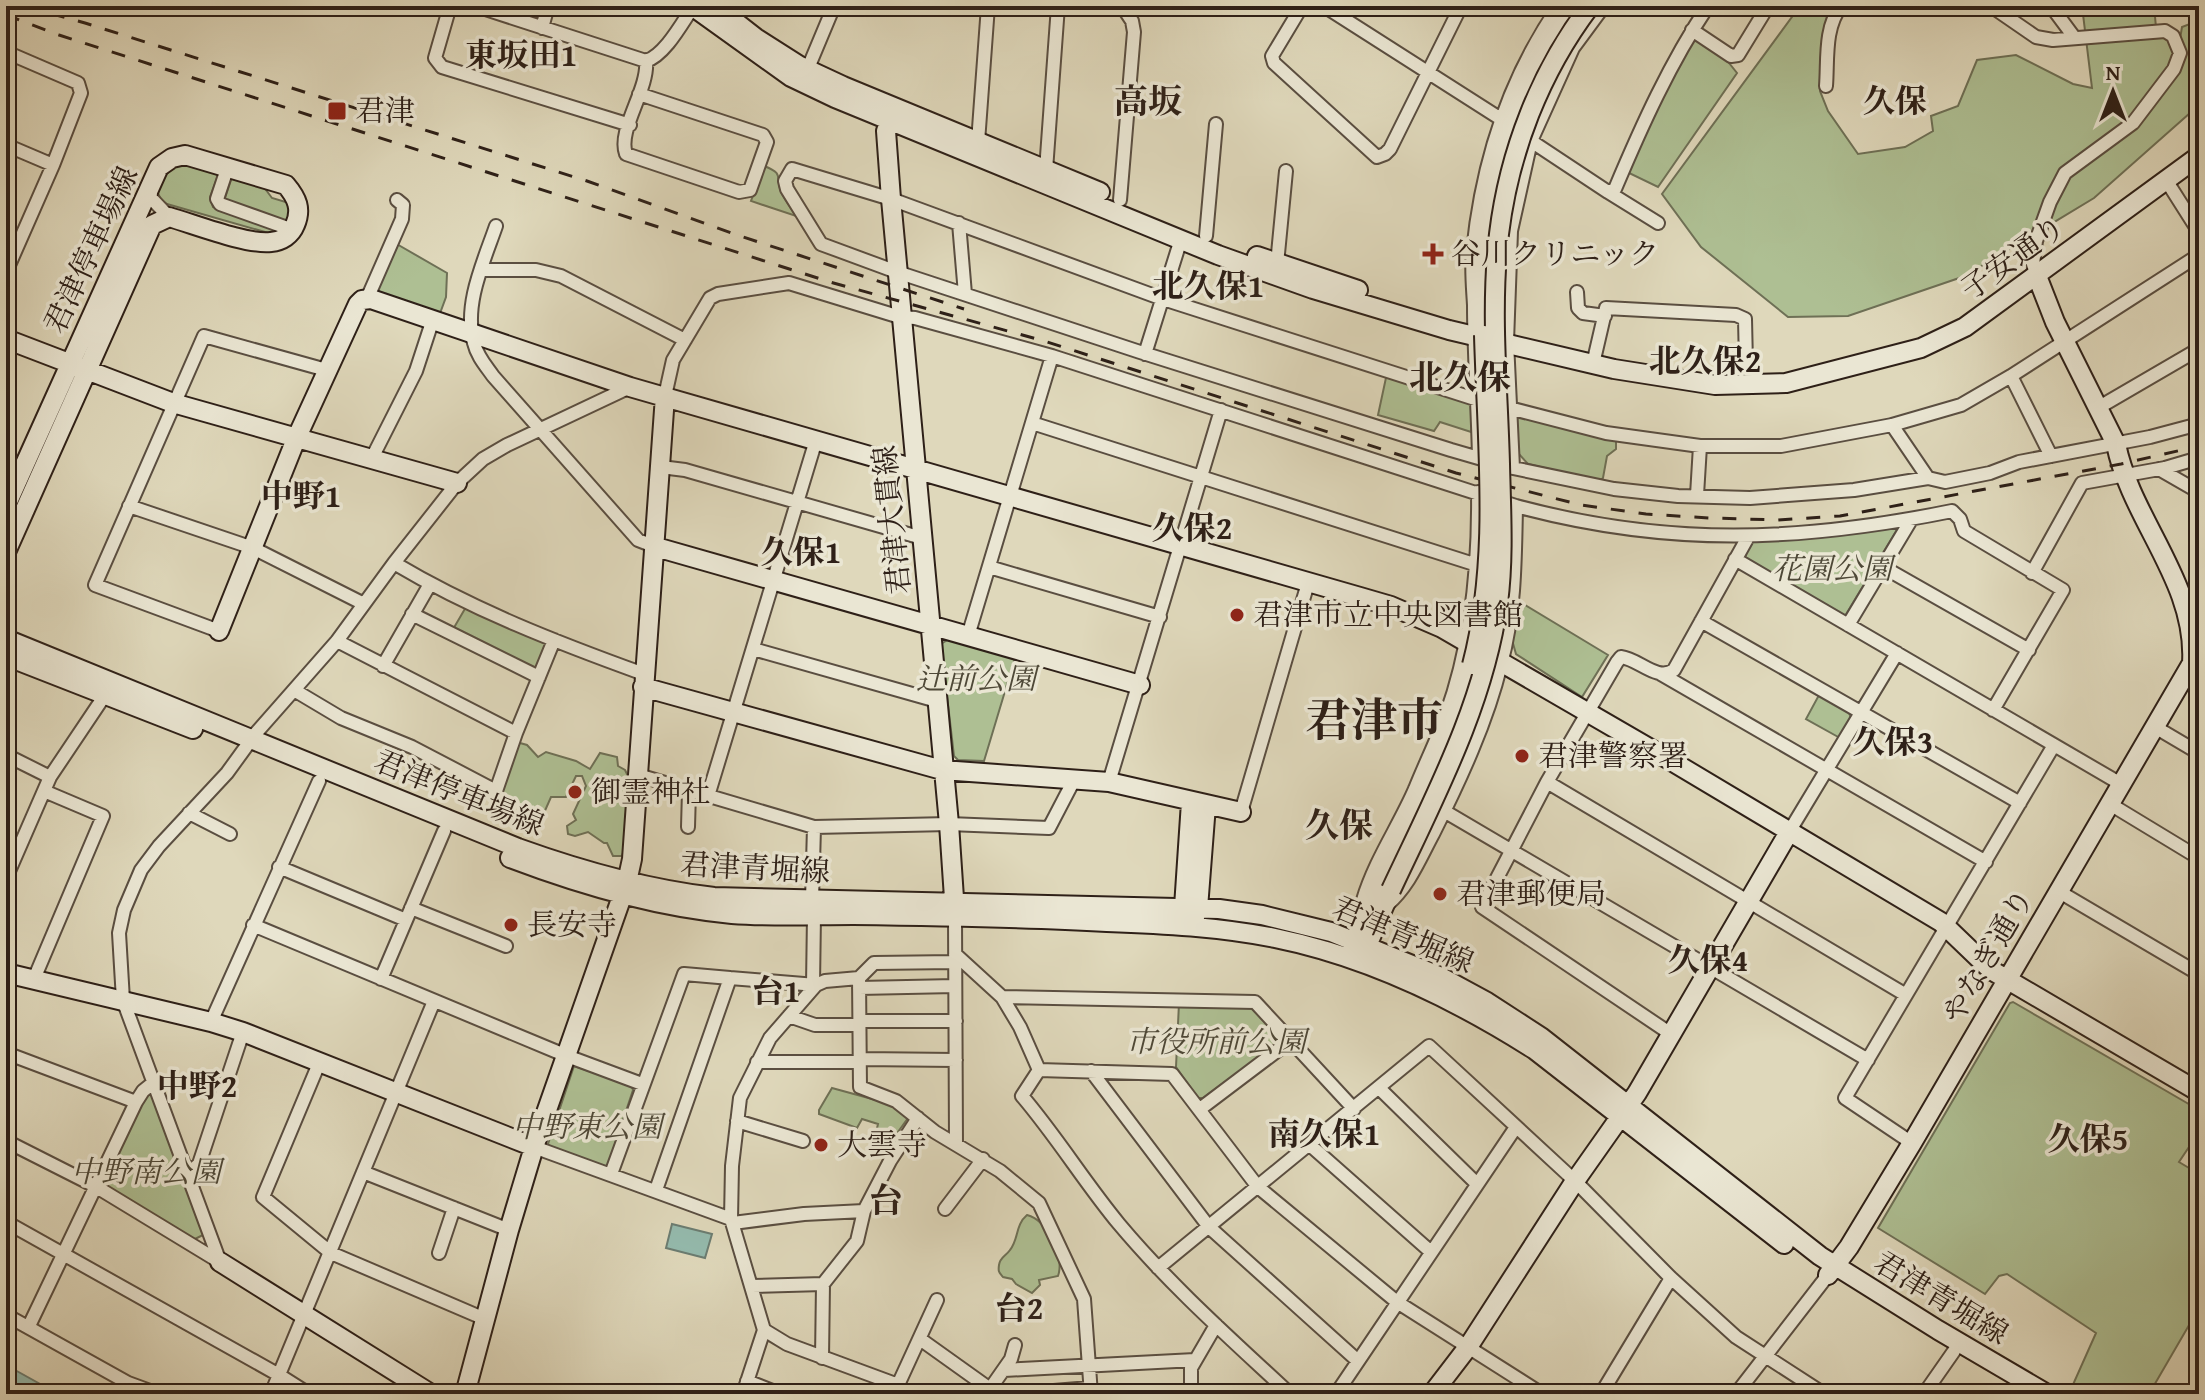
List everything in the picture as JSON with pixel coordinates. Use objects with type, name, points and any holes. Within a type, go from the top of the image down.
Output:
[{"type":"street","points":[[450,6],[435,58],[442,67],[630,125]]},
{"type":"street","points":[[476,6],[646,61],[651,61],[664,46],[693,6],[757,54],[1181,239],[1313,289],[1449,330],[1471,333]]},
{"type":"street","points":[[542,28],[548,6]]},
{"type":"street","points":[[715,6],[805,76]]},
{"type":"street","points":[[805,76],[834,6]]},
{"type":"street","points":[[978,142],[988,6]]},
{"type":"street","points":[[1046,170],[1058,6]]},
{"type":"street","points":[[1120,200],[1134,32],[1132,21],[1122,6]]},
{"type":"street","points":[[1302,6],[1272,56],[1274,63],[1377,157],[1390,149],[1461,6]]},
{"type":"street","points":[[1324,6],[1501,119]]},
{"type":"street","points":[[1479,458],[1478,400],[1471,333],[1473,253],[1491,150],[1501,119],[1541,31],[1559,6]]},
{"type":"street","points":[[1383,909],[1385,889],[1452,726],[1478,641],[1488,559],[1483,296],[1490,205],[1506,139],[1522,98],[1535,68],[1573,6]]},
{"type":"street","points":[[1359,914],[1385,889],[1464,731],[1491,645],[1501,561],[1496,298],[1499,235],[1518,144],[1563,45],[1590,6]]},
{"type":"street","points":[[1513,468],[1507,342],[1511,231],[1531,141],[1573,48],[1604,6]]},
{"type":"street","points":[[1608,192],[1615,189],[1645,120],[1708,6]]},
{"type":"street","points":[[1692,30],[1731,56],[1738,55],[1768,6]]},
{"type":"street","points":[[1826,86],[1830,30],[1841,6]]},
{"type":"street","points":[[1991,6],[2036,37],[2053,40],[2165,31],[2173,36],[2180,53],[2174,69],[2133,123],[2065,173],[2050,202],[2036,241],[2033,264],[2064,340],[2116,444],[2137,504],[2180,592],[2197,660]]},
{"type":"street","points":[[2051,6],[2074,37]]},
{"type":"street","points":[[6,52],[78,83],[81,88],[53,165],[6,272]]},
{"type":"street","points":[[639,94],[763,135],[767,142],[750,190],[739,192],[626,154],[623,147],[630,125],[639,94],[647,68],[646,61]]},
{"type":"street","points":[[894,114],[978,142],[1277,264],[1450,319],[1471,333]]},
{"type":"street","name":"君津大貫線","points":[[894,114],[886,131],[900,317],[955,910]]},
{"type":"street","points":[[1206,236],[1216,124]]},
{"type":"street","points":[[1531,141],[1658,223]]},
{"type":"street","points":[[6,145],[53,165]]},
{"type":"street","name":"君津停車場線","points":[[6,506],[159,167],[172,158],[185,155],[286,185],[296,196],[299,207],[293,230],[275,242],[264,242],[169,217],[157,221],[148,231],[6,552]]},
{"type":"street","name":"子安通り","points":[[1471,333],[1669,380],[1727,385],[1786,383],[1842,370],[1921,348],[1965,327],[2199,156]]},
{"type":"street","points":[[228,166],[217,199],[220,204],[293,230]]},
{"type":"street","points":[[2199,255],[1961,405],[1892,425],[1781,446],[1700,446],[1606,433],[1511,410],[1163,299],[891,199],[792,169],[785,181],[821,244],[1145,354],[1479,458],[1614,489],[1678,496],[1798,496],[1928,478],[1945,482],[1990,473],[2019,462],[2116,444],[2199,424]]},
{"type":"street","points":[[1277,264],[1286,171]]},
{"type":"street","points":[[2166,180],[2199,232]]},
{"type":"street","points":[[150,184],[151,198],[169,217]]},
{"type":"street","points":[[330,371],[204,336],[95,585],[219,631],[296,439],[330,371],[358,304],[367,299],[402,219],[403,205],[397,200]]},
{"type":"street","points":[[959,223],[965,294]]},
{"type":"street","points":[[496,226],[473,306],[472,332],[479,355],[493,376],[638,540],[1140,685]]},
{"type":"street","points":[[1145,354],[1181,239]]},
{"type":"street","points":[[481,270],[536,270],[561,276],[685,340]]},
{"type":"street","points":[[465,1394],[534,1147],[625,888],[632,859],[665,396],[670,368],[710,298],[718,294],[789,283],[900,317],[915,318],[1052,356],[1516,506],[1576,520],[1626,528],[1748,537],[1842,530],[1952,511],[1960,519],[1964,531],[2063,590],[1993,710]]},
{"type":"street","points":[[1577,292],[1578,308],[1583,313],[1605,316]]},
{"type":"street","points":[[367,299],[630,387],[1391,606],[1442,628],[1946,926],[1981,961],[2006,980],[2199,1092]]},
{"type":"street","points":[[1593,364],[1606,308],[1736,315],[1745,319],[1746,364]]},
{"type":"street","points":[[372,458],[416,371],[433,319]]},
{"type":"street","points":[[6,339],[173,403],[457,483]]},
{"type":"street","points":[[2096,409],[2199,349]]},
{"type":"street","points":[[968,636],[1052,356]]},
{"type":"street","points":[[2011,376],[2051,456]]},
{"type":"street","points":[[220,1262],[123,1000],[118,947],[124,910],[141,870],[337,641],[457,483],[483,459],[630,387]]},
{"type":"street","points":[[1109,782],[1221,410]]},
{"type":"street","points":[[1032,423],[1477,565]]},
{"type":"street","points":[[1892,425],[1928,478]]},
{"type":"street","points":[[708,796],[816,440]]},
{"type":"street","points":[[1697,495],[1700,446]]},
{"type":"street","points":[[2032,573],[2082,483],[2127,476],[2199,458]]},
{"type":"street","points":[[661,467],[685,470],[922,538]]},
{"type":"street","points":[[2159,469],[2199,492]]},
{"type":"street","points":[[1357,949],[1359,914],[1369,881],[1413,793],[1446,714],[1466,642],[1477,565],[1478,492]]},
{"type":"street","points":[[129,506],[253,548],[364,604]]},
{"type":"street","points":[[1357,949],[1383,909],[1403,892],[1444,811],[1485,718],[1502,663],[1515,570],[1516,506]]},
{"type":"street","points":[[1848,625],[1911,520]]},
{"type":"street","points":[[1661,674],[1674,670],[1748,537]]},
{"type":"street","points":[[1735,559],[2121,784]]},
{"type":"street","points":[[394,563],[495,617],[644,681],[732,712],[942,770],[1109,782],[1241,812],[1308,583]]},
{"type":"street","points":[[989,567],[1160,617]]},
{"type":"street","points":[[1883,567],[2029,650]]},
{"type":"street","points":[[383,666],[430,584]]},
{"type":"street","points":[[412,614],[539,677]]},
{"type":"street","points":[[1701,621],[2020,803]]},
{"type":"street","name":"君津停車場線","points":[[6,639],[247,745],[319,781],[556,875],[625,888]]},
{"type":"street","points":[[294,690],[341,718],[412,747],[496,791],[554,640]]},
{"type":"street","points":[[337,641],[516,733]]},
{"type":"street","points":[[753,649],[937,701]]},
{"type":"street","points":[[1432,1394],[1468,1347],[1575,1181],[1625,1111],[1897,653]]},
{"type":"street","name":"君津停車場線","points":[[6,656],[625,888]]},
{"type":"street","points":[[1671,1034],[1482,907],[1547,782],[1621,657],[1661,674],[1986,862]]},
{"type":"street","name":"やなぎ通り","points":[[1832,1270],[1912,1143],[2121,784],[2197,660]]},
{"type":"street","points":[[6,878],[50,777],[105,695]]},
{"type":"street","points":[[2155,727],[2199,753]]},
{"type":"street","points":[[1912,1143],[1845,1098],[2054,745]]},
{"type":"street","points":[[6,755],[50,777]]},
{"type":"street","points":[[638,775],[814,827],[949,824],[1049,828],[1074,780]]},
{"type":"street","points":[[211,1022],[319,781]]},
{"type":"street","points":[[1547,782],[1906,995]]},
{"type":"street","points":[[34,979],[103,816],[44,791]]},
{"type":"street","points":[[688,827],[689,791]]},
{"type":"street","points":[[1192,928],[1198,803]]},
{"type":"street","points":[[2110,804],[2199,858]]},
{"type":"street","points":[[1444,811],[1868,1060]]},
{"type":"street","points":[[189,813],[230,834]]},
{"type":"street","points":[[743,1394],[764,1330],[732,1221],[732,1166],[737,1121],[740,1098],[770,1038],[815,985],[814,827]]},
{"type":"street","points":[[381,979],[444,831]]},
{"type":"street","points":[[279,867],[506,946]]},
{"type":"street","name":"君津青堀線","points":[[625,888],[813,907],[955,910],[1191,908],[1262,915],[1296,922],[1357,949],[1439,976],[1487,1002],[1541,1037],[1625,1111],[1832,1270],[1954,1351],[2027,1394]]},
{"type":"street","points":[[2058,891],[2199,974]]},
{"type":"street","points":[[955,910],[956,1143]]},
{"type":"street","name":"君津青堀線","points":[[955,910],[1192,928],[1357,949]]},
{"type":"street","points":[[253,925],[567,1056],[642,1084]]},
{"type":"street","points":[[1017,1394],[1091,1391],[1084,1299],[1039,1203],[983,1159],[948,1140],[888,1096],[860,1087],[859,983],[874,963],[955,958],[1002,997],[1020,1027],[1039,1070]]},
{"type":"street","points":[[6,973],[243,1032],[732,1221],[864,1211]]},
{"type":"street","points":[[611,1174],[684,974],[815,985],[825,981],[955,986]]},
{"type":"street","points":[[656,1190],[730,978]]},
{"type":"street","points":[[1002,997],[1255,1002],[1354,1109]]},
{"type":"street","points":[[271,1394],[434,1001]]},
{"type":"street","points":[[789,1016],[815,1025],[956,1021]]},
{"type":"street","points":[[189,1173],[199,1164],[243,1032]]},
{"type":"street","points":[[1200,1109],[1290,1041]]},
{"type":"street","points":[[1158,1268],[1429,1046],[1575,1181],[1671,1278],[1736,1337],[1824,1394]]},
{"type":"street","points":[[6,1053],[136,1102]]},
{"type":"street","points":[[757,1062],[956,1060]]},
{"type":"street","points":[[320,1061],[263,1197],[331,1253],[485,1319]]},
{"type":"street","points":[[1039,1070],[1172,1074],[1258,1187],[1397,1302],[1468,1347],[1526,1390],[1542,1394]]},
{"type":"street","points":[[1039,1070],[1022,1096],[1049,1128],[1081,1177],[1158,1268],[1290,1394]]},
{"type":"street","points":[[1091,1071],[1209,1227],[1358,1361]]},
{"type":"street","points":[[29,1326],[136,1102],[153,1083]]},
{"type":"street","points":[[1380,1089],[1477,1184]]},
{"type":"street","points":[[822,1358],[823,1284],[857,1241],[864,1211],[890,1161],[918,1118]]},
{"type":"street","points":[[737,1121],[803,1141]]},
{"type":"street","points":[[1336,1394],[1516,1127]]},
{"type":"street","points":[[6,1141],[95,1186],[431,1394]]},
{"type":"street","points":[[1310,1145],[1431,1252]]},
{"type":"street","points":[[945,1209],[983,1159]]},
{"type":"street","points":[[363,1172],[509,1230]]},
{"type":"street","points":[[439,1253],[454,1208]]},
{"type":"street","points":[[6,1222],[309,1394]]},
{"type":"street","points":[[1736,1394],[1832,1270]]},
{"type":"street","name":"君津青堀線","points":[[1832,1270],[2047,1394]]},
{"type":"street","points":[[1601,1394],[1671,1278]]},
{"type":"street","points":[[752,1286],[823,1284]]},
{"type":"street","points":[[764,1330],[787,1344],[902,1389],[937,1300]]},
{"type":"street","points":[[6,1315],[109,1373],[158,1394]]},
{"type":"street","points":[[1191,1394],[1191,1368],[1216,1325]]},
{"type":"street","points":[[920,1339],[994,1392],[1015,1345]]},
{"type":"street","points":[[1924,1394],[1954,1351]]},
{"type":"street","points":[[1004,1370],[1195,1360]]},
{"type":"street","points":[[747,1381],[780,1394]]},
{"type":"green space","points":[[1800,6],[1837,6],[1825,24],[1820,91],[1828,111],[1858,154],[1905,147],[1933,131],[1931,116],[1958,106],[1977,60],[2016,55],[2073,84],[2092,88],[2082,6],[2154,6],[2156,27],[2180,39],[2182,27],[2190,24],[2199,12],[2199,105],[2094,198],[1965,276],[1848,316],[1788,317],[1701,247],[1662,194]]},
{"type":"green space","points":[[1695,37],[1721,53],[1737,73],[1658,187],[1627,172],[1679,59]]},
{"type":"green space","points":[[191,163],[220,170],[210,197],[213,207],[282,230],[272,234],[161,200],[158,193],[166,175],[173,168]]},
{"type":"green space","points":[[764,166],[777,174],[781,192],[796,216],[751,201]]},
{"type":"green space","points":[[233,174],[260,182],[272,198],[289,203],[289,223],[229,203],[225,198]]},
{"type":"green space","points":[[395,243],[447,273],[446,297],[439,316],[376,292]]},
{"type":"green space","points":[[1387,373],[1472,402],[1471,432],[1440,422],[1434,431],[1378,415]]},
{"type":"green space","points":[[1518,414],[1616,439],[1616,449],[1607,456],[1603,478],[1599,481],[1528,464],[1517,452],[1518,437],[1515,431]]},
{"type":"green space","name":"花園公園","points":[[1896,525],[1898,528],[1845,616],[1745,555],[1750,540]]},
{"type":"green space","points":[[1520,602],[1608,655],[1582,697],[1516,654],[1512,640]]},
{"type":"green space","points":[[466,607],[547,641],[540,671],[452,631]]},
{"type":"green space","name":"辻前公園","points":[[949,639],[1015,658],[984,761],[958,760],[954,756],[941,644]]},
{"type":"green space","points":[[1819,695],[1848,710],[1851,718],[1840,738],[1806,719]]},
{"type":"green space","points":[[516,744],[527,745],[538,757],[546,752],[576,761],[590,769],[600,753],[617,757],[618,766],[625,770],[630,780],[625,821],[626,844],[622,856],[613,856],[607,843],[588,832],[575,836],[568,834],[567,826],[576,820],[573,814],[586,786],[582,776],[576,776],[566,797],[551,797],[540,822],[500,790]]},
{"type":"green space","points":[[2013,1002],[2199,1110],[2199,1132],[2179,1162],[2199,1174],[2199,1308],[2149,1394],[2079,1394],[2071,1389],[2096,1333],[2007,1274],[1999,1276],[1985,1294],[1878,1228]]},
{"type":"green space","name":"市役所前公園","points":[[1179,1003],[1249,1006],[1280,1035],[1279,1042],[1203,1098],[1198,1098],[1176,1067]]},
{"type":"green space","name":"中野東公園","points":[[574,1066],[631,1085],[633,1090],[607,1168],[551,1149],[548,1144]]},
{"type":"green space","points":[[832,1088],[894,1105],[908,1118],[890,1143],[875,1137],[878,1124],[862,1119],[857,1128],[819,1114]]},
{"type":"green space","name":"中野南公園","points":[[149,1093],[153,1096],[203,1235],[193,1240],[106,1186],[105,1181],[143,1095]]},
{"type":"green space","points":[[1027,1215],[1035,1218],[1048,1231],[1057,1249],[1060,1268],[1058,1276],[1039,1280],[1040,1285],[1032,1293],[1012,1279],[1003,1277],[999,1269]]},
{"type":"water","points":[[672,1224],[712,1234],[705,1258],[666,1248]]},
{"type":"water","points":[[6,1365],[58,1394],[6,1394]]},
{"type":"railway","points":[[24,6],[587,181],[737,235],[964,309]]},
{"type":"railway","points":[[6,15],[59,35],[830,282],[1044,341],[1456,473],[1581,505],[1646,514],[1710,518],[1777,520],[1840,516],[2121,464],[2199,446]]},
{"type":"place","name":"君津","points":[[337,111]]},
{"type":"place","name":"谷川クリニック","points":[[1433,254]]},
{"type":"place","name":"君津市立中央図書館","points":[[1237,615]]},
{"type":"place","name":"君津警察署","points":[[1522,756]]},
{"type":"place","name":"御霊神社","points":[[575,792]]},
{"type":"place","name":"君津郵便局","points":[[1440,894]]},
{"type":"place","name":"長安寺","points":[[511,925]]},
{"type":"place","name":"大雲寺","points":[[821,1145]]},
{"type":"district","name":"東坂田1","points":[[521,55]]},
{"type":"district","name":"高坂","points":[[1148,101]]},
{"type":"district","name":"久保","points":[[1895,101]]},
{"type":"district","name":"北久保1","points":[[1208,286]]},
{"type":"district","name":"北久保2","points":[[1705,361]]},
{"type":"district","name":"北久保","points":[[1460,377]]},
{"type":"district","name":"中野1","points":[[301,496]]},
{"type":"district","name":"久保2","points":[[1192,528]]},
{"type":"district","name":"久保1","points":[[801,552]]},
{"type":"district","name":"君津市","points":[[1374,720]]},
{"type":"district","name":"久保3","points":[[1893,742]]},
{"type":"district","name":"久保","points":[[1339,825]]},
{"type":"district","name":"久保4","points":[[1708,960]]},
{"type":"district","name":"台1","points":[[776,991]]},
{"type":"district","name":"中野2","points":[[197,1086]]},
{"type":"district","name":"南久保1","points":[[1324,1134]]},
{"type":"district","name":"久保5","points":[[2088,1139]]},
{"type":"district","name":"台","points":[[886,1200]]},
{"type":"district","name":"台2","points":[[1019,1308]]}]
